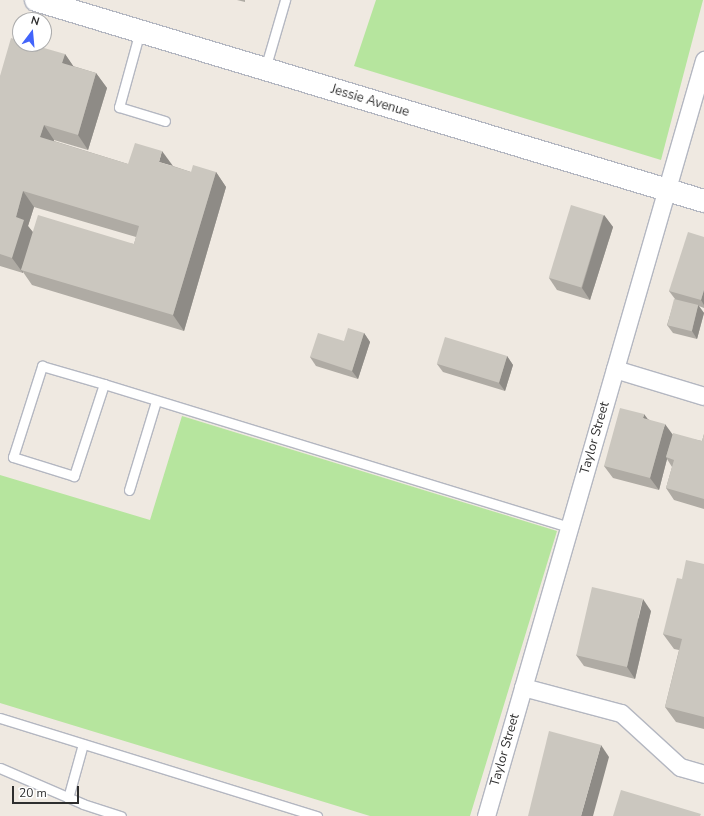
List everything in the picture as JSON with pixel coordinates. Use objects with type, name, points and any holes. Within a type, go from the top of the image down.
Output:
[{"type":"street","name":"Jessie Avenue","points":[[36,0],[704,201]]},
{"type":"street","name":"Taylor Street","points":[[486,816],[704,60]]},
{"type":"street","points":[[615,369],[704,396]]},
{"type":"street","points":[[523,687],[621,714],[680,767],[704,774]]},
{"type":"lane","points":[[265,69],[285,0]]},
{"type":"lane","points":[[140,31],[119,108],[165,121]]},
{"type":"lane","points":[[104,384],[74,476],[13,457],[42,366],[104,384],[569,527]]},
{"type":"lane","points":[[129,490],[156,401]]},
{"type":"lane","points":[[0,718],[317,816]]},
{"type":"lane","points":[[68,798],[83,744]]},
{"type":"lane","points":[[0,768],[68,798],[121,816]]},
{"type":"green space","points":[[376,0],[703,0],[661,160],[354,66]]},
{"type":"green space","points":[[182,416],[557,531],[470,816],[370,816],[0,703],[0,475],[150,520]]},
{"type":"building","points":[[11,38],[12,52],[52,52],[52,50],[65,54],[62,63],[96,73],[78,135],[44,125],[40,137],[128,164],[135,143],[162,151],[159,162],[191,172],[193,165],[216,172],[173,315],[21,270],[38,215],[134,244],[139,226],[23,191],[16,217],[24,220],[12,258],[0,254],[0,76]]},
{"type":"building","points":[[571,205],[604,215],[581,288],[549,278]]},
{"type":"building","points":[[688,232],[704,237],[704,290],[701,300],[669,291]]},
{"type":"building","points":[[674,299],[698,305],[692,331],[667,325]]},
{"type":"building","points":[[348,328],[364,333],[352,371],[310,357],[318,333],[344,341]]},
{"type":"building","points":[[445,337],[507,356],[499,383],[437,364]]},
{"type":"building","points":[[620,408],[644,414],[643,418],[665,424],[650,478],[604,466]]},
{"type":"building","points":[[673,433],[702,441],[704,434],[704,499],[666,488],[674,460],[666,457]]},
{"type":"building","points":[[686,560],[704,564],[704,717],[665,707],[682,639],[663,634],[677,578],[682,579]]},
{"type":"building","points":[[592,587],[643,599],[627,667],[576,655]]},
{"type":"building","points":[[549,731],[601,745],[581,816],[528,816]]},
{"type":"building","points":[[621,790],[701,814],[700,816],[613,816]]}]
